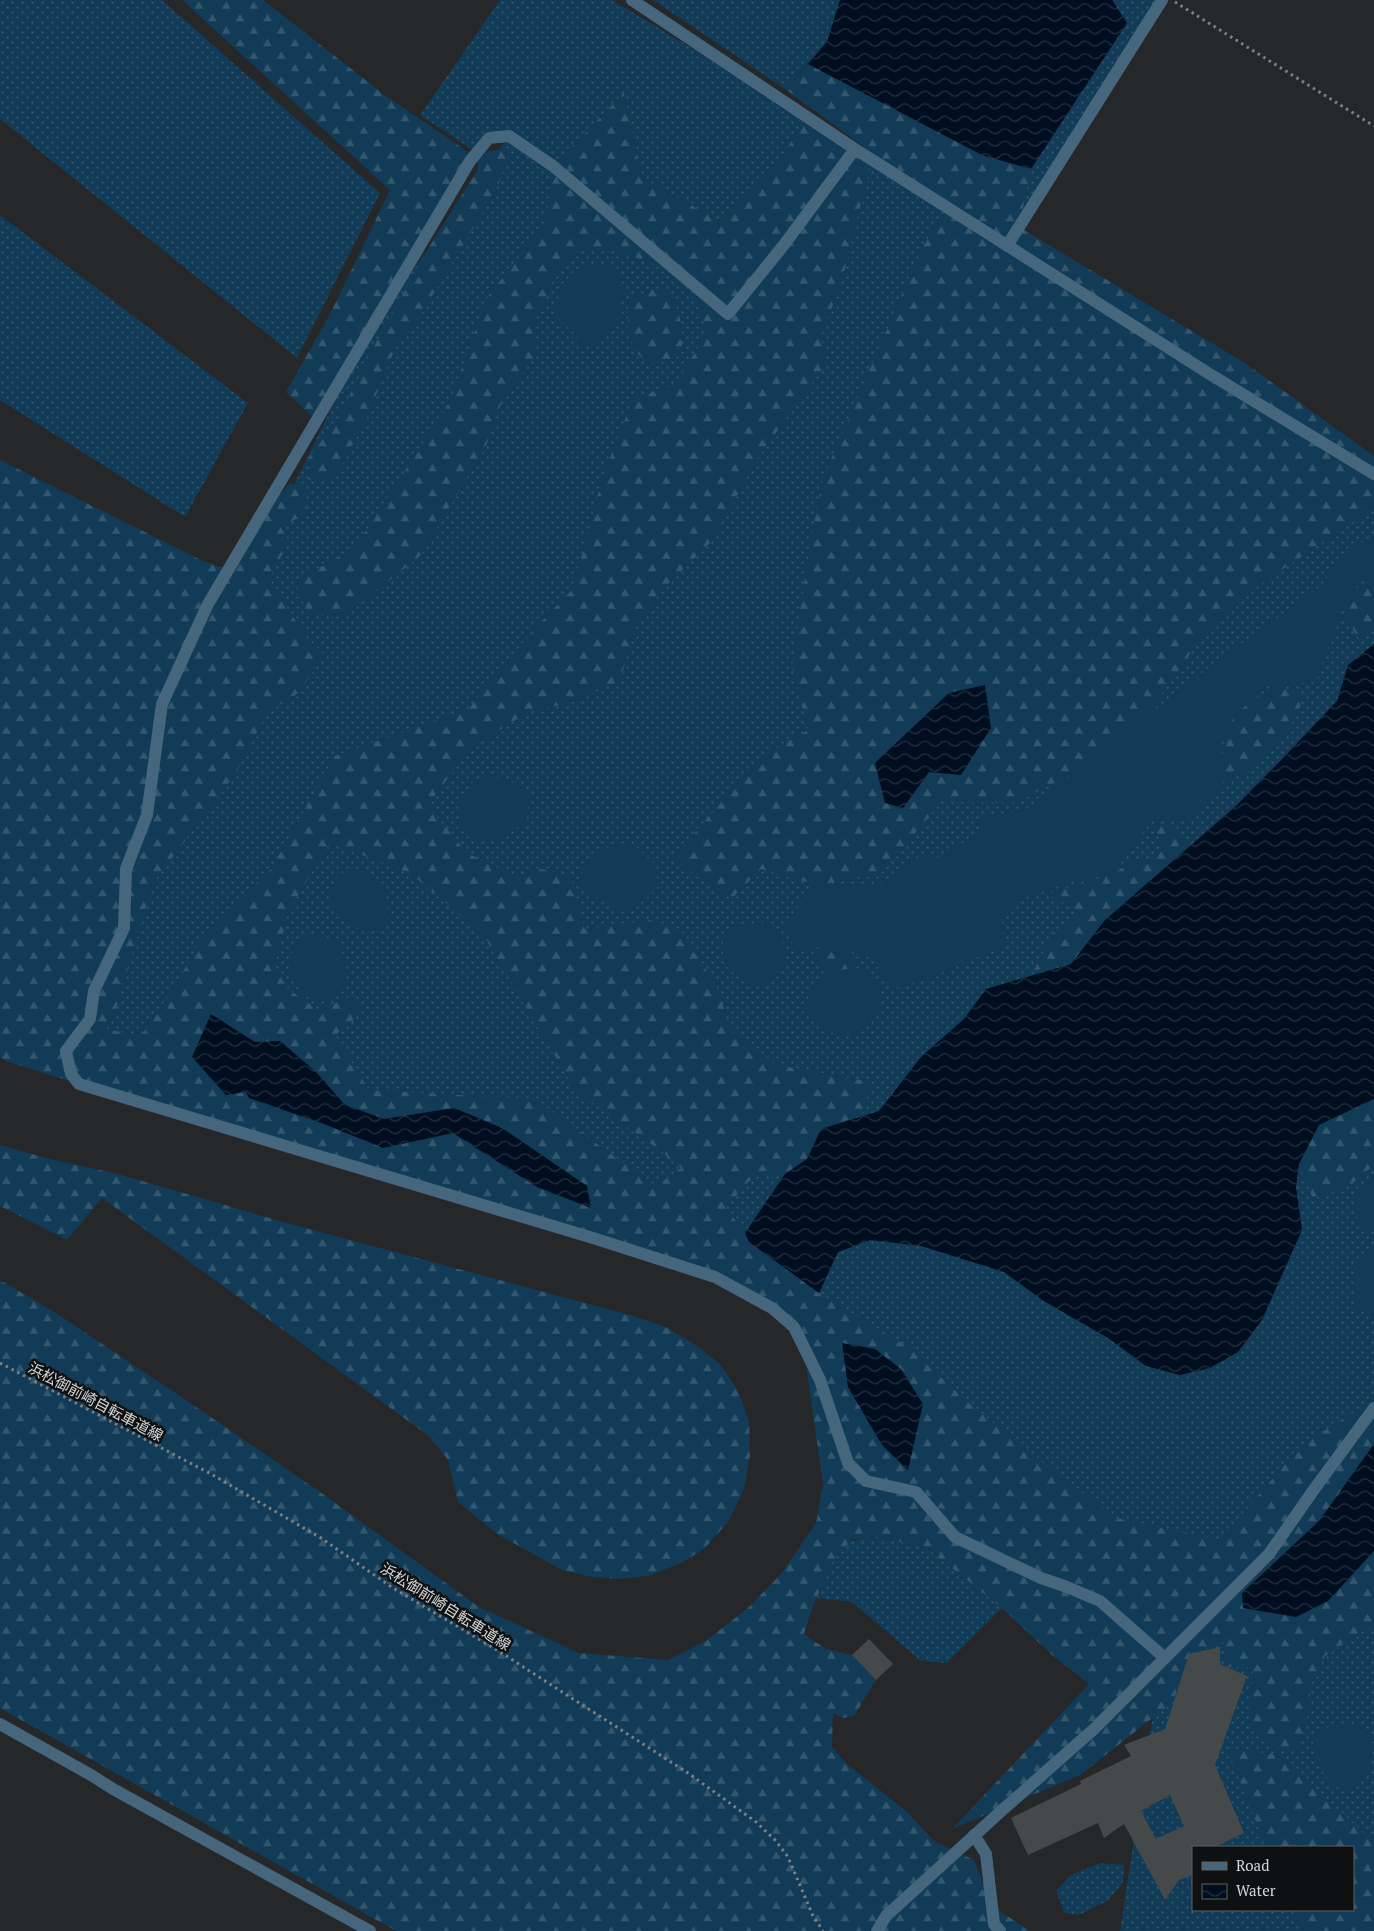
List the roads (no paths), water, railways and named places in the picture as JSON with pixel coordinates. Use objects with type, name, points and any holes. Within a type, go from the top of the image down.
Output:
[{"type":"street","points":[[632,0],[855,149],[1216,378],[1374,474]]},
{"type":"street","points":[[1007,246],[1162,0]]},
{"type":"street","points":[[855,149],[783,246],[728,314],[553,166],[509,136],[489,138],[470,161],[213,596],[185,654],[162,704],[147,816],[126,869],[124,928],[94,992],[90,1020],[66,1051],[71,1074],[79,1084],[593,1238],[722,1280],[772,1308],[794,1327],[820,1380],[848,1463],[866,1481],[916,1492],[955,1537],[1041,1578],[1100,1601],[1165,1658]]},
{"type":"street","points":[[877,1931],[886,1916],[1094,1729],[1269,1554],[1374,1408]]},
{"type":"street","points":[[0,1724],[113,1789],[370,1931]]},
{"type":"street","points":[[974,1835],[986,1854],[994,1924],[1000,1931]]},
{"type":"water","points":[[840,0],[1112,0],[1127,23],[1031,169],[982,155],[808,64],[827,42]]},
{"type":"water","points":[[1374,644],[1374,1099],[1319,1125],[1299,1164],[1296,1187],[1302,1230],[1262,1320],[1238,1352],[1210,1368],[1180,1375],[1146,1366],[1108,1338],[1042,1300],[1004,1272],[921,1246],[870,1240],[838,1252],[819,1293],[749,1242],[745,1233],[785,1174],[807,1159],[821,1129],[879,1111],[921,1057],[964,1019],[986,989],[1071,964],[1105,920],[1236,806],[1287,754],[1337,701],[1348,665]]},
{"type":"water","points":[[985,685],[991,728],[961,775],[929,772],[903,808],[885,803],[875,763],[949,693]]},
{"type":"water","points":[[211,1014],[255,1042],[280,1041],[316,1072],[345,1105],[384,1119],[454,1108],[502,1128],[587,1186],[591,1208],[537,1187],[453,1133],[383,1148],[324,1124],[249,1098],[246,1092],[226,1095],[192,1057]]},
{"type":"water","points":[[842,1343],[875,1349],[901,1369],[923,1404],[908,1470],[882,1445],[848,1387]]},
{"type":"water","points":[[1374,1444],[1374,1551],[1328,1601],[1296,1617],[1243,1608],[1242,1593],[1319,1521]]}]
